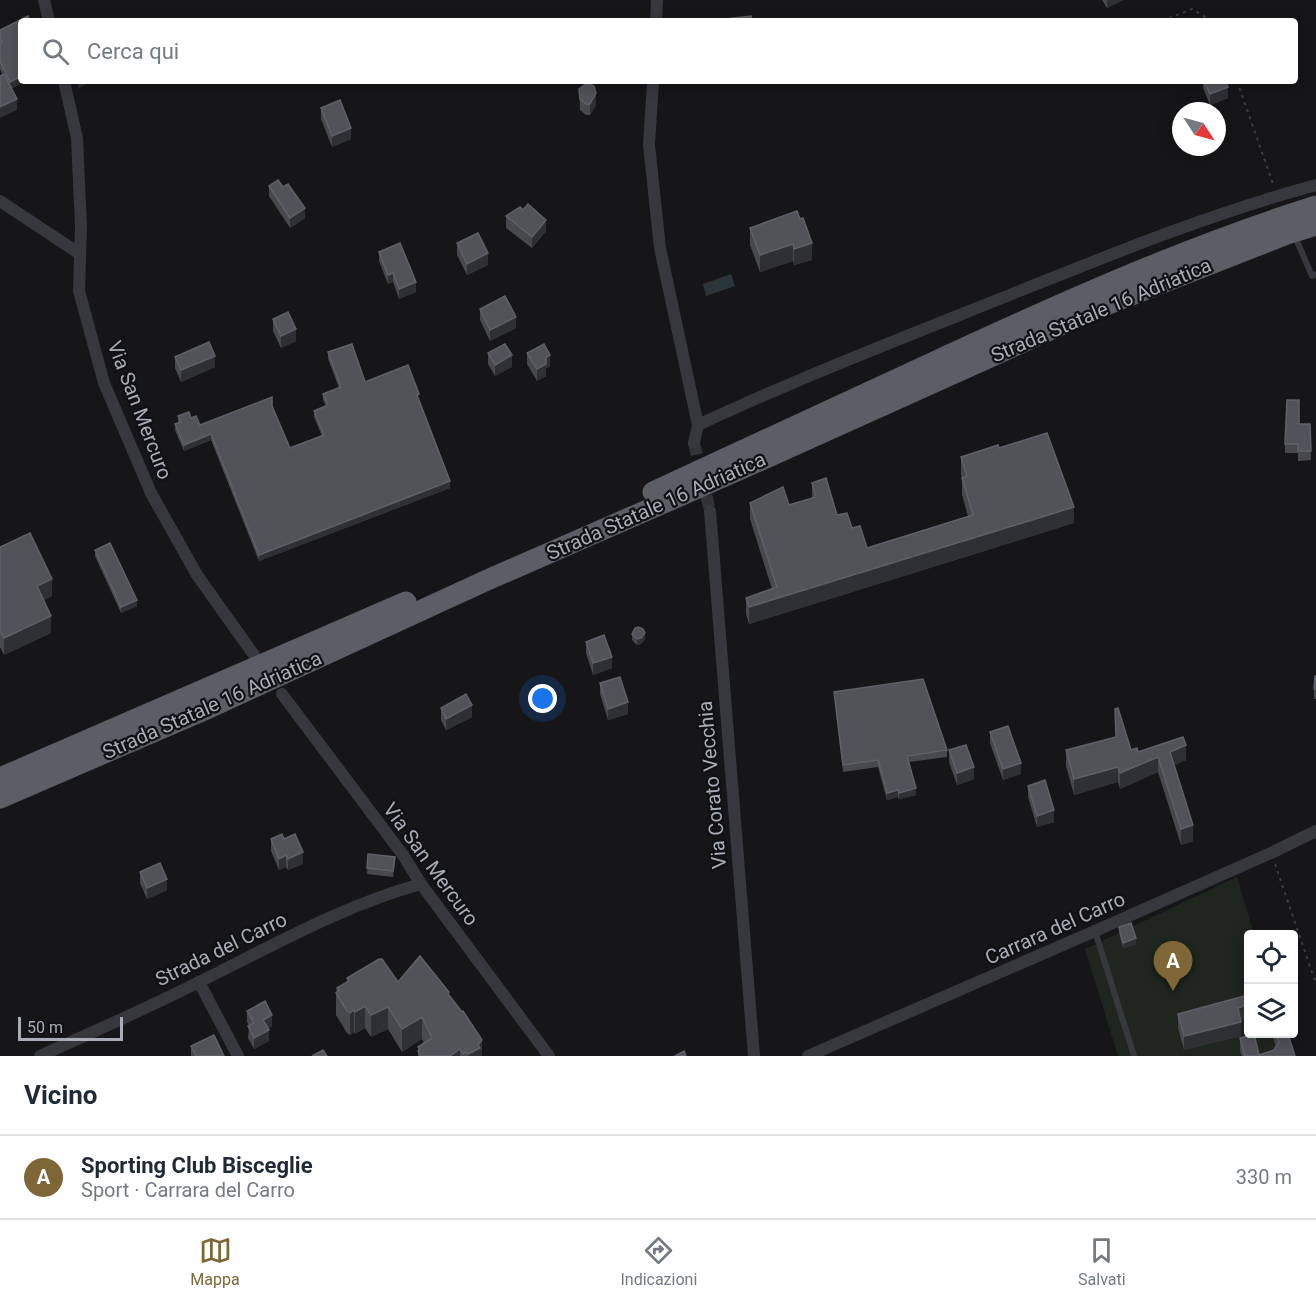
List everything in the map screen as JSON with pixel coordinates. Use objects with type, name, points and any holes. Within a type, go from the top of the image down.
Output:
[{"type":"highway","name":"Strada Statale 16 Adriatica","points":[[0,798],[211,707],[485,581],[739,470],[1101,307],[1295,224],[1316,206]]},
{"type":"highway","name":"Strada Statale 16 Adriatica","points":[[0,778],[584,525],[1040,313],[1128,275],[1232,234],[1295,224]]},
{"type":"street","points":[[44,0],[49,18]]},
{"type":"street","points":[[656,18],[657,0]]},
{"type":"street","name":"Via San Mercuro","points":[[65,84],[77,138],[81,227],[79,291],[104,383],[150,493],[197,575],[254,655]]},
{"type":"street","points":[[652,84],[649,145],[660,248],[698,425],[694,443]]},
{"type":"street","points":[[698,425],[835,366],[1073,270],[1277,195],[1316,185]]},
{"type":"street","points":[[0,201],[80,254]]},
{"type":"street","name":"Via Corato Vecchia","points":[[710,511],[754,1056]]},
{"type":"street","name":"Via San Mercuro","points":[[282,694],[403,855],[421,884],[549,1056]]},
{"type":"street","name":"Carrara del Carro","points":[[808,1056],[1272,853],[1316,831]]},
{"type":"street","name":"Strada del Carro","points":[[40,1056],[199,982],[319,922],[383,894],[421,884]]},
{"type":"street","points":[[199,982],[238,1056]]},
{"type":"lane","points":[[1277,195],[1312,276],[1316,274]]},
{"type":"lane","points":[[1095,931],[1134,1056]]},
{"type":"path","points":[[1170,18],[1192,9],[1207,18]]},
{"type":"path","points":[[1238,84],[1277,195]]},
{"type":"path","points":[[1272,853],[1316,984]]},
{"type":"shaded area","points":[[731,274],[735,286],[706,296],[703,284]]},
{"type":"shaded area","points":[[1237,877],[1253,930],[1244,930],[1244,1038],[1284,1038],[1289,1056],[1118,1056],[1085,949]]},
{"type":"building","points":[[18,21],[18,78],[10,82],[0,61],[0,43],[2,42],[0,30]]},
{"type":"building","points":[[4,74],[17,99],[0,107],[0,76]]},
{"type":"building","points":[[586,84],[594,86],[596,93],[590,104],[580,99],[579,89]]},
{"type":"building","points":[[1205,84],[1226,84],[1228,87],[1210,94]]},
{"type":"building","points":[[340,100],[351,128],[332,136],[321,108]]},
{"type":"building","points":[[278,180],[283,187],[288,184],[305,208],[290,218],[269,186]]},
{"type":"building","points":[[528,204],[546,220],[532,237],[506,216],[520,207],[523,210]]},
{"type":"building","points":[[797,211],[800,219],[803,218],[812,243],[794,249],[793,244],[760,255],[750,228]]},
{"type":"building","points":[[478,233],[488,253],[467,264],[457,243]]},
{"type":"building","points":[[400,243],[416,282],[399,289],[393,273],[388,275],[379,252]]},
{"type":"building","points":[[505,296],[516,317],[490,330],[480,309]]},
{"type":"building","points":[[288,312],[296,329],[281,336],[273,319]]},
{"type":"building","points":[[209,342],[215,356],[181,370],[175,357]]},
{"type":"building","points":[[352,344],[365,382],[408,365],[450,481],[259,555],[211,434],[184,445],[175,424],[181,422],[178,416],[189,412],[191,418],[196,416],[200,425],[272,397],[272,406],[290,448],[324,435],[314,411],[328,405],[323,394],[341,387],[328,352]]},
{"type":"building","points":[[505,344],[512,355],[495,365],[488,353]]},
{"type":"building","points":[[544,344],[550,355],[546,357],[546,364],[537,369],[527,353]]},
{"type":"building","points":[[1287,400],[1299,400],[1299,424],[1310,424],[1311,451],[1298,451],[1298,444],[1285,444]]},
{"type":"building","points":[[1047,433],[1074,507],[749,607],[746,598],[777,587],[750,503],[783,487],[789,505],[816,497],[812,483],[826,478],[837,515],[847,513],[852,528],[860,526],[867,548],[973,515],[962,478],[967,476],[961,457]]},
{"type":"building","points":[[30,533],[52,579],[37,586],[51,616],[4,638],[0,630],[0,547]]},
{"type":"building","points":[[110,543],[137,600],[121,607],[95,550]]},
{"type":"building","points":[[638,627],[645,633],[637,639],[632,634]]},
{"type":"building","points":[[604,635],[612,657],[593,663],[586,642]]},
{"type":"building","points":[[620,677],[628,702],[608,709],[600,683]]},
{"type":"building","points":[[923,679],[947,750],[907,756],[916,788],[899,793],[898,790],[887,793],[878,760],[843,765],[834,692]]},
{"type":"building","points":[[466,694],[472,705],[446,719],[441,708]]},
{"type":"building","points":[[1118,708],[1131,750],[1137,748],[1138,752],[1183,737],[1186,745],[1170,752],[1193,825],[1181,829],[1158,757],[1120,773],[1118,767],[1074,779],[1066,750],[1116,737],[1115,709]]},
{"type":"building","points":[[1008,726],[1021,763],[1003,769],[990,732]]},
{"type":"building","points":[[966,745],[974,767],[957,773],[949,750]]},
{"type":"building","points":[[1045,780],[1054,810],[1037,816],[1028,786]]},
{"type":"building","points":[[282,834],[284,839],[295,834],[303,852],[288,859],[286,855],[279,859],[271,839]]},
{"type":"building","points":[[368,854],[395,857],[393,871],[367,868]]},
{"type":"building","points":[[160,863],[167,879],[147,888],[140,872]]},
{"type":"building","points":[[1131,923],[1136,938],[1123,943],[1119,927]]},
{"type":"building","points":[[420,956],[449,992],[448,994],[463,1011],[482,1040],[478,1045],[480,1048],[468,1054],[466,1052],[463,1054],[460,1049],[450,1056],[420,1056],[418,1047],[432,1038],[422,1017],[402,1029],[388,1007],[371,1015],[365,1006],[350,1013],[336,993],[339,991],[337,988],[349,981],[347,978],[379,959],[382,959],[398,982]]},
{"type":"building","points":[[1244,996],[1244,1006],[1238,1008],[1241,1022],[1184,1036],[1178,1014]]},
{"type":"building","points":[[265,1001],[272,1015],[263,1020],[269,1030],[254,1038],[248,1026],[254,1023],[247,1011]]},
{"type":"building","points":[[214,1035],[224,1056],[196,1056],[191,1046]]},
{"type":"building","points":[[1240,1038],[1255,1038],[1259,1055],[1274,1050],[1279,1042],[1278,1038],[1289,1038],[1295,1056],[1245,1056]]},
{"type":"building","points":[[323,1050],[327,1056],[312,1056]]},
{"type":"building","points":[[684,1051],[686,1056],[675,1056]]},
{"type":"tunnel","points":[[694,443],[710,511]]},
{"type":"place","name":"Sporting Club Bisceglie","points":[[1173,991]]}]
